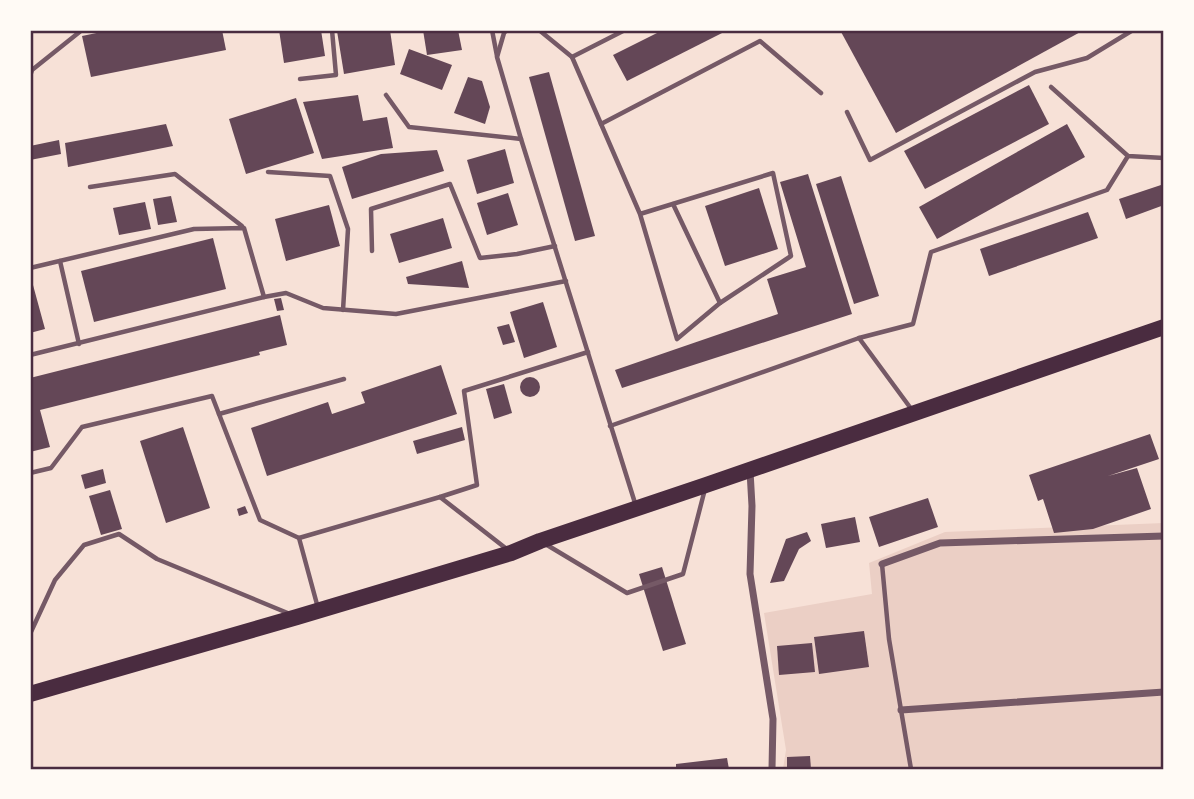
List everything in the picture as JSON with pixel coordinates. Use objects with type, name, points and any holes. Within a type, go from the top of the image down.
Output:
[{"type":"main road","points":[[30,694],[297,618],[511,553],[1164,327]]},
{"type":"street","points":[[750,471],[750,574],[773,719],[772,769]]},
{"type":"street","points":[[882,564],[940,542],[1164,536]]},
{"type":"street","points":[[901,710],[1164,692]]},
{"type":"lane","points":[[30,76],[32,70],[82,30]]},
{"type":"lane","points":[[300,79],[336,75],[332,30]]},
{"type":"lane","points":[[492,30],[497,57],[521,139],[636,508]]},
{"type":"lane","points":[[497,57],[507,30]]},
{"type":"lane","points":[[539,30],[572,57],[640,214],[677,339],[720,303],[791,256],[773,173],[640,214]]},
{"type":"lane","points":[[572,57],[625,30]]},
{"type":"lane","points":[[847,112],[870,160],[1035,72],[1087,58],[1133,30]]},
{"type":"lane","points":[[601,124],[760,41],[821,93]]},
{"type":"lane","points":[[1052,87],[1128,156],[1164,158]]},
{"type":"lane","points":[[386,95],[409,127],[521,139]]},
{"type":"lane","points":[[610,426],[859,338],[913,324],[932,252],[1107,190],[1128,156]]},
{"type":"lane","points":[[268,172],[330,176],[348,229],[343,310]]},
{"type":"lane","points":[[90,187],[175,174],[244,228],[264,297]]},
{"type":"lane","points":[[372,251],[371,209],[450,184],[480,258],[555,246]]},
{"type":"lane","points":[[673,204],[720,303]]},
{"type":"lane","points":[[30,268],[194,229],[244,228]]},
{"type":"lane","points":[[60,261],[79,344]]},
{"type":"lane","points":[[30,355],[286,293],[323,308],[396,314],[566,281]]},
{"type":"lane","points":[[859,338],[914,412]]},
{"type":"lane","points":[[30,473],[51,468],[82,427],[212,396],[260,520],[299,538],[477,485],[464,391],[587,352]]},
{"type":"lane","points":[[219,414],[344,379]]},
{"type":"lane","points":[[540,541],[627,593],[683,574],[706,485]]},
{"type":"lane","points":[[440,497],[511,553]]},
{"type":"lane","points":[[30,634],[55,580],[84,545],[119,534],[157,559],[297,618]]},
{"type":"lane","points":[[299,538],[319,611]]},
{"type":"lane","points":[[882,564],[889,639],[911,769]]},
{"type":"shaded area","points":[[1164,523],[1164,769],[783,769],[786,750],[764,613],[872,594],[869,563],[945,532]]},
{"type":"building","points":[[111,30],[222,30],[226,50],[91,77],[82,36]]},
{"type":"building","points":[[279,30],[321,30],[325,56],[284,63]]},
{"type":"building","points":[[390,30],[395,65],[344,74],[337,31]]},
{"type":"building","points":[[423,30],[458,30],[462,50],[427,55]]},
{"type":"building","points":[[663,30],[728,30],[627,81],[613,55]]},
{"type":"building","points":[[840,30],[1084,30],[896,133]]},
{"type":"building","points":[[409,49],[452,65],[442,90],[400,74]]},
{"type":"building","points":[[549,72],[595,236],[575,241],[529,77]]},
{"type":"building","points":[[468,77],[482,81],[490,107],[485,124],[454,113]]},
{"type":"building","points":[[1029,85],[1049,124],[925,189],[904,151]]},
{"type":"building","points":[[358,95],[363,121],[387,117],[393,148],[322,159],[303,102]]},
{"type":"building","points":[[296,98],[314,153],[246,174],[229,119]]},
{"type":"building","points":[[166,124],[173,146],[68,167],[65,143]]},
{"type":"building","points":[[1067,124],[1085,157],[937,239],[919,207]]},
{"type":"building","points":[[59,140],[61,154],[30,160],[30,146]]},
{"type":"building","points":[[505,149],[514,183],[477,194],[467,160]]},
{"type":"building","points":[[437,150],[444,171],[352,199],[342,167],[381,154]]},
{"type":"building","points":[[808,174],[852,314],[622,388],[615,370],[778,314],[767,279],[806,267],[780,182]]},
{"type":"building","points":[[841,176],[879,296],[854,304],[816,184]]},
{"type":"building","points":[[1164,184],[1164,205],[1126,219],[1119,199]]},
{"type":"building","points":[[759,188],[778,249],[725,266],[705,206]]},
{"type":"building","points":[[508,193],[518,225],[487,235],[477,203]]},
{"type":"building","points":[[171,196],[177,222],[158,225],[153,199]]},
{"type":"building","points":[[145,202],[151,229],[119,235],[113,208]]},
{"type":"building","points":[[329,205],[340,246],[286,261],[275,219]]},
{"type":"building","points":[[1088,212],[1098,238],[989,276],[980,249]]},
{"type":"building","points":[[443,218],[452,248],[399,263],[390,234]]},
{"type":"building","points":[[213,238],[226,289],[94,322],[81,271]]},
{"type":"building","points":[[462,261],[469,288],[408,284],[406,277]]},
{"type":"building","points":[[33,285],[45,329],[30,333],[30,286]]},
{"type":"building","points":[[281,298],[284,310],[277,311],[274,299]]},
{"type":"building","points":[[543,302],[557,347],[524,358],[510,312]]},
{"type":"building","points":[[280,315],[287,345],[259,352],[260,355],[40,410],[50,447],[30,452],[30,378]]},
{"type":"building","points":[[509,324],[515,342],[503,345],[497,327]]},
{"type":"building","points":[[441,365],[457,414],[267,476],[251,428],[328,402],[332,414],[365,403],[361,392]]},
{"type":"building","points":[[530,377],[537,380],[540,387],[537,394],[530,397],[523,394],[520,387],[523,380]]},
{"type":"building","points":[[504,384],[512,413],[494,419],[486,389]]},
{"type":"building","points":[[183,427],[210,508],[166,523],[140,441]]},
{"type":"building","points":[[462,427],[465,440],[417,454],[413,441]]},
{"type":"building","points":[[1150,434],[1159,459],[1108,476],[1137,468],[1151,509],[1093,529],[1054,533],[1043,499],[1038,501],[1029,475]]},
{"type":"building","points":[[103,469],[106,483],[85,489],[81,475]]},
{"type":"building","points":[[110,490],[122,529],[101,535],[89,496]]},
{"type":"building","points":[[928,498],[938,527],[879,547],[869,517]]},
{"type":"building","points":[[245,506],[248,513],[239,516],[237,509]]},
{"type":"building","points":[[855,517],[860,542],[826,548],[821,524]]},
{"type":"building","points":[[807,532],[811,541],[799,549],[784,581],[770,583],[786,539]]},
{"type":"building","points":[[662,567],[686,644],[663,651],[639,574]]},
{"type":"building","points":[[864,631],[869,667],[819,674],[814,637]]},
{"type":"building","points":[[812,643],[815,672],[779,675],[777,646]]},
{"type":"building","points":[[810,756],[811,769],[787,769],[787,757]]},
{"type":"building","points":[[727,758],[729,769],[676,769],[676,764]]}]
